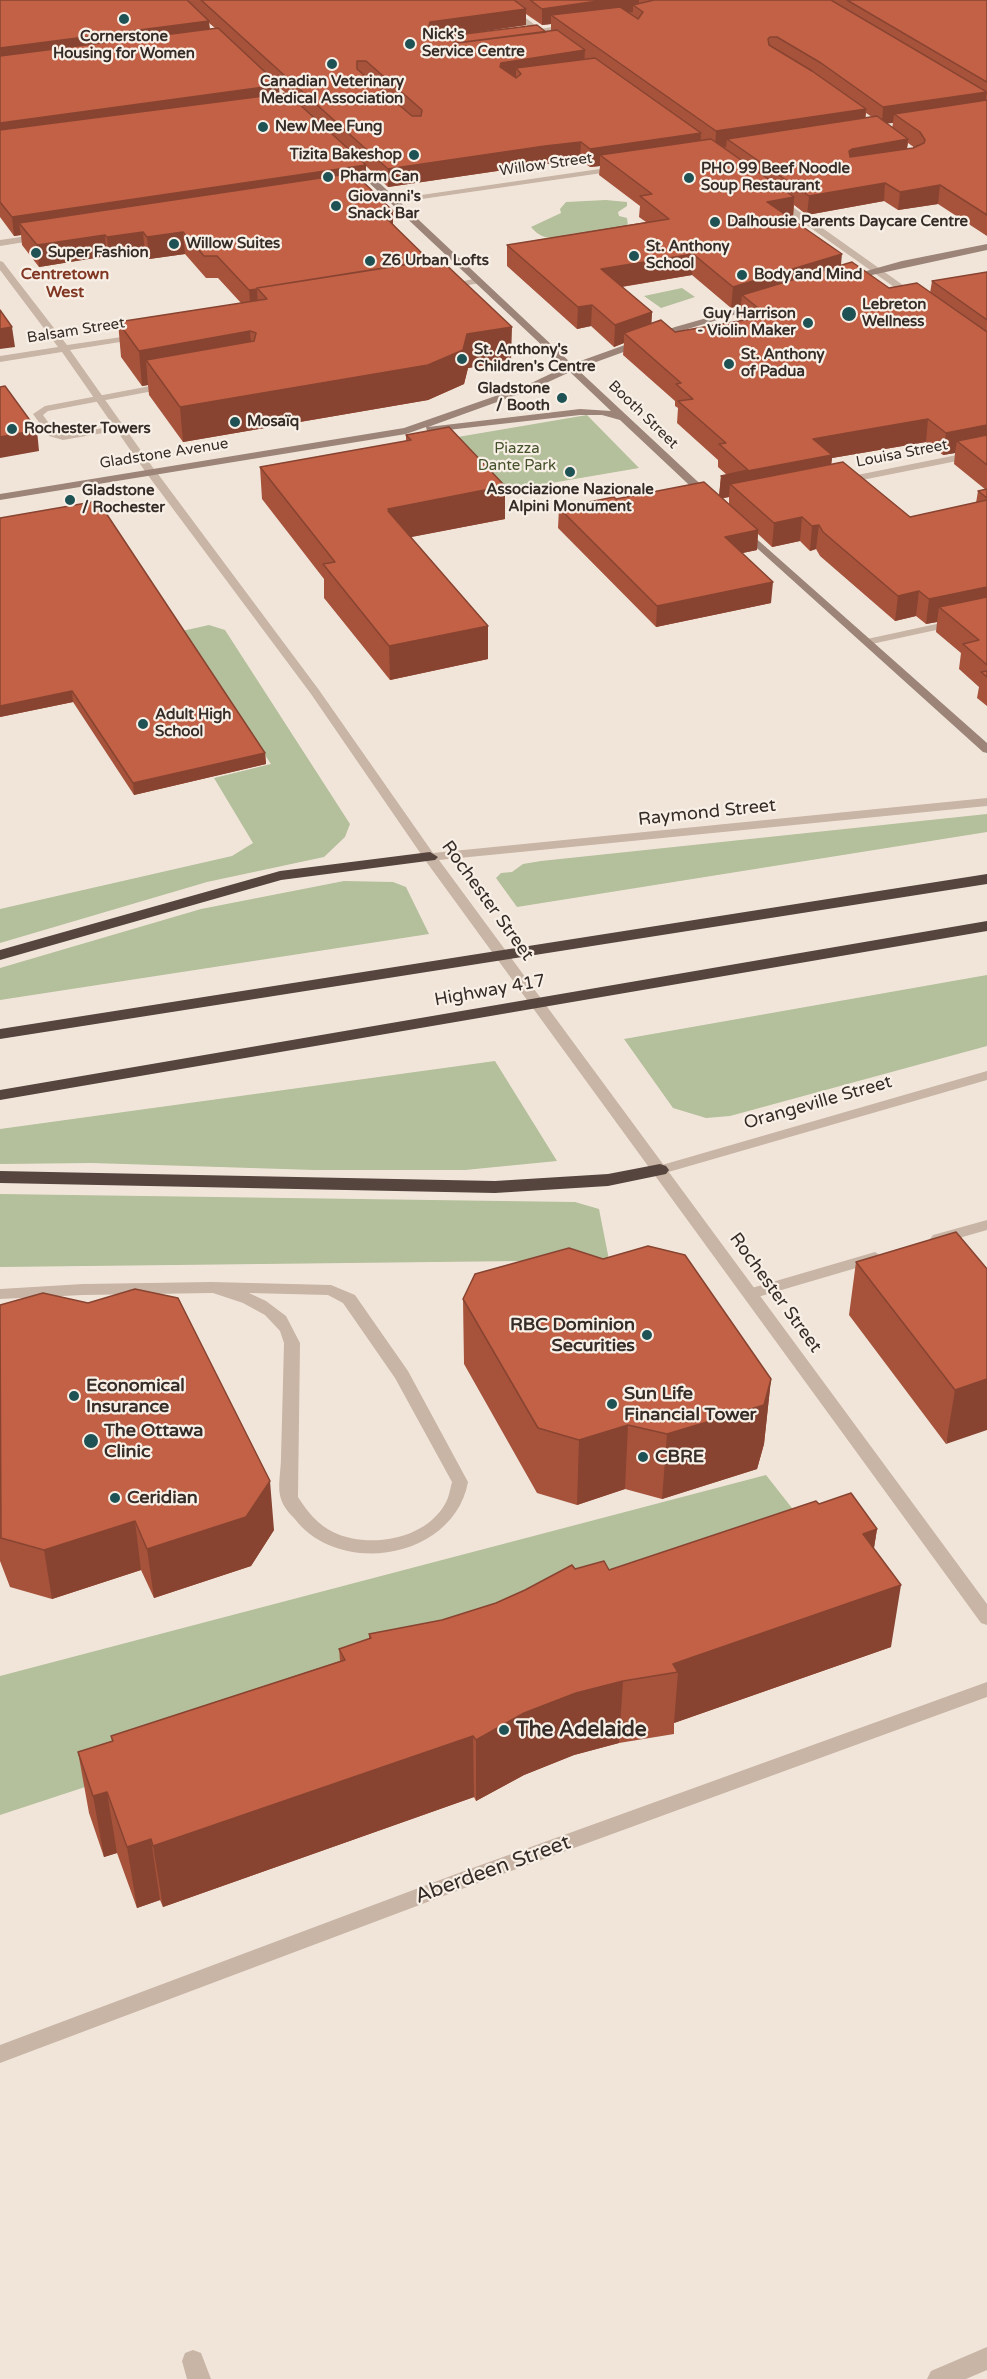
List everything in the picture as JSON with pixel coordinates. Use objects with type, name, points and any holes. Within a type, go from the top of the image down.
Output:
[{"type":"highway","points":[[0,955],[280,876],[430,857]]},
{"type":"highway","points":[[0,1034],[987,879]]},
{"type":"highway","name":"Highway 417","points":[[0,1095],[987,926]]},
{"type":"highway","points":[[0,1177],[495,1187],[608,1180],[660,1170]]},
{"type":"main road","name":"Booth Street","points":[[346,156],[716,505]]},
{"type":"main road","points":[[843,279],[987,247]]},
{"type":"main road","name":"Gladstone Avenue","points":[[0,497],[406,431],[530,387],[571,368],[678,329],[768,302]]},
{"type":"main road","points":[[406,431],[580,412],[603,412],[624,418]]},
{"type":"main road","points":[[733,521],[987,749]]},
{"type":"street","points":[[498,0],[536,29],[551,45]]},
{"type":"street","points":[[523,29],[577,25]]},
{"type":"street","name":"Willow Street","points":[[394,201],[629,167]]},
{"type":"street","points":[[368,188],[379,186]]},
{"type":"street","points":[[774,197],[919,301]]},
{"type":"street","points":[[0,243],[55,235]]},
{"type":"street","name":"Rochester Street","points":[[0,264],[65,349],[151,472],[315,692],[430,857],[987,1618]]},
{"type":"street","points":[[434,288],[477,281]]},
{"type":"street","name":"Balsam Street","points":[[0,359],[153,334]]},
{"type":"street","points":[[120,427],[63,437],[52,434],[38,414],[45,409],[172,385]]},
{"type":"street","name":"Louisa Street","points":[[825,485],[987,452]]},
{"type":"street","points":[[867,642],[987,616]]},
{"type":"street","name":"Raymond Street","points":[[430,857],[987,802]]},
{"type":"street","name":"Orangeville Street","points":[[660,1170],[987,1075]]},
{"type":"street","points":[[918,1245],[987,1225]]},
{"type":"street","points":[[751,1294],[895,1251]]},
{"type":"street","points":[[0,1294],[66,1289],[210,1287],[331,1290],[348,1299],[402,1374],[460,1482],[457,1498],[448,1514],[416,1538],[372,1547],[347,1544],[329,1538],[302,1519],[289,1498],[292,1343],[290,1335],[275,1313],[247,1298],[210,1287]]},
{"type":"street","name":"Aberdeen Street","points":[[0,2054],[463,1880],[987,1689]]},
{"type":"street","points":[[939,2379],[987,2358]]},
{"type":"green space","points":[[606,200],[627,202],[627,206],[618,212],[619,216],[627,218],[628,226],[554,238],[543,236],[531,227],[561,213],[560,209],[566,202]]},
{"type":"green space","points":[[682,288],[695,297],[661,308],[644,296]]},
{"type":"green space","name":"Piazza Dante Park","points":[[587,415],[639,468],[487,494],[440,440]]},
{"type":"green space","points":[[209,625],[225,630],[350,824],[345,837],[324,857],[207,882],[0,943],[0,909],[232,856],[253,843],[214,778],[271,764],[182,631]]},
{"type":"green space","points":[[987,814],[987,832],[517,907],[496,878],[501,873],[512,872],[523,864],[541,861]]},
{"type":"green space","points":[[344,881],[393,882],[406,887],[429,934],[0,1000],[0,968],[201,909]]},
{"type":"green space","points":[[987,975],[987,1046],[730,1116],[706,1118],[673,1108],[624,1039]]},
{"type":"green space","points":[[495,1061],[557,1161],[465,1170],[315,1170],[92,1163],[0,1164],[0,1129]]},
{"type":"green space","points":[[0,1194],[575,1202],[599,1209],[609,1260],[0,1267]]},
{"type":"green space","points":[[766,1475],[821,1545],[0,1815],[0,1676]]},
{"type":"building","points":[[0,0],[187,0],[209,21],[0,48]]},
{"type":"building","points":[[201,0],[514,0],[526,9],[430,22],[429,26],[456,43],[557,30],[585,50],[501,63],[500,67],[516,78],[521,74],[516,68],[595,58],[701,133],[590,149],[581,142],[545,146],[388,169]],"holes":[[[357,61],[366,61],[422,110],[421,116],[412,116],[357,69]]]},
{"type":"building","points":[[530,0],[605,0],[542,9]]},
{"type":"building","points":[[654,0],[831,0],[987,92],[883,107],[821,63],[777,37],[770,37],[769,45],[812,71],[866,109],[716,131],[551,15],[620,7],[638,19],[643,12],[633,5]]},
{"type":"building","points":[[847,0],[987,0],[987,82]]},
{"type":"building","points":[[537,25],[546,32],[457,43],[448,36]]},
{"type":"building","points":[[218,28],[279,85],[0,123],[0,56]]},
{"type":"building","points":[[287,93],[366,165],[12,217],[0,202],[0,130]]},
{"type":"building","points":[[987,100],[987,215],[940,185],[900,192],[885,183],[809,196],[727,139],[877,116],[908,139],[852,149],[849,151],[850,157],[913,148],[924,143],[925,140],[920,132],[894,114]]},
{"type":"building","points":[[711,139],[794,197],[767,202],[842,254],[733,287],[693,254],[601,269],[652,312],[615,325],[592,305],[578,307],[507,245],[669,219],[640,196],[652,194],[600,155]]},
{"type":"building","points":[[354,173],[393,211],[381,213],[430,261],[249,290],[217,256],[204,256],[183,232],[147,237],[143,232],[107,237],[105,235],[37,245],[19,223]]},
{"type":"building","points":[[440,259],[512,327],[467,334],[463,350],[428,365],[180,407],[146,360],[254,341],[256,333],[250,331],[139,351],[118,322],[267,299],[257,288]]},
{"type":"building","points":[[852,262],[889,288],[917,283],[987,332],[987,425],[946,433],[928,419],[813,439],[832,455],[721,476],[748,470],[719,444],[726,443],[678,401],[693,399],[676,384],[681,383],[624,333],[661,320],[675,332],[768,316],[742,295]]},
{"type":"building","points":[[987,272],[987,320],[932,281]]},
{"type":"building","points":[[0,310],[12,327],[0,329]]},
{"type":"building","points":[[5,386],[37,430],[0,437],[0,387]]},
{"type":"building","points":[[449,427],[505,486],[388,509],[390,511],[388,511],[488,626],[389,646],[323,564],[335,562],[260,467],[411,440],[406,435]]},
{"type":"building","points":[[987,435],[987,465],[957,441]]},
{"type":"building","points":[[843,462],[910,517],[987,500],[987,587],[929,599],[919,591],[898,596],[823,532],[819,525],[812,526],[802,517],[774,523],[730,484]]},
{"type":"building","points":[[704,482],[758,530],[725,537],[773,582],[657,606],[559,508],[614,497],[616,499]]},
{"type":"building","points":[[987,489],[987,498],[978,491]]},
{"type":"building","points":[[98,501],[265,753],[133,783],[72,691],[0,706],[0,518]]},
{"type":"building","points":[[987,597],[987,665],[963,644],[979,640],[939,607]]},
{"type":"building","points":[[956,1232],[987,1269],[987,1379],[955,1390],[856,1262]]},
{"type":"building","points":[[648,1246],[685,1255],[771,1379],[764,1405],[667,1434],[628,1425],[579,1440],[538,1428],[463,1299],[475,1274],[569,1248],[603,1259]]},
{"type":"building","points":[[135,1289],[178,1298],[270,1481],[246,1517],[147,1549],[135,1521],[44,1550],[1,1538],[0,1305],[43,1293],[88,1303]]},
{"type":"building","points":[[851,1493],[877,1529],[863,1534],[901,1585],[673,1664],[678,1672],[623,1681],[576,1693],[524,1713],[476,1740],[473,1736],[153,1846],[151,1839],[127,1847],[107,1792],[93,1796],[78,1752],[113,1741],[111,1736],[345,1660],[339,1649],[371,1638],[369,1634],[442,1620],[496,1603],[572,1565],[575,1569],[604,1561],[609,1570],[816,1501],[819,1504]]},
{"type":"place","name":"Cornerstone Housing for Women","points":[[124,19]]},
{"type":"place","name":"Nick's Service Centre","points":[[410,44]]},
{"type":"place","name":"Canadian Veterinary Medical Association","points":[[332,64]]},
{"type":"place","name":"New Mee Fung","points":[[263,127]]},
{"type":"place","name":"Tizita Bakeshop","points":[[414,155]]},
{"type":"place","name":"Pharm Can","points":[[328,177]]},
{"type":"place","name":"PHO 99 Beef Noodle Soup Restaurant","points":[[689,178]]},
{"type":"place","name":"Giovanni's Snack Bar","points":[[336,206]]},
{"type":"place","name":"Dalhousie Parents Daycare Centre","points":[[715,222]]},
{"type":"place","name":"Willow Suites","points":[[174,244]]},
{"type":"place","name":"Super Fashion","points":[[36,253]]},
{"type":"place","name":"St. Anthony School","points":[[634,256]]},
{"type":"place","name":"Z6 Urban Lofts","points":[[370,261]]},
{"type":"place","name":"Body and Mind","points":[[742,275]]},
{"type":"place","name":"Lebreton Wellness","points":[[849,314]]},
{"type":"place","name":"Guy Harrison - Violin Maker","points":[[808,323]]},
{"type":"place","name":"St. Anthony's Children's Centre","points":[[462,359]]},
{"type":"place","name":"St. Anthony of Padua","points":[[729,364]]},
{"type":"place","name":"Gladstone / Booth","points":[[562,398]]},
{"type":"place","name":"Mosaïq","points":[[235,422]]},
{"type":"place","name":"Rochester Towers","points":[[12,429]]},
{"type":"place","name":"Associazione Nazionale Alpini Monument","points":[[570,472]]},
{"type":"place","name":"Gladstone / Rochester","points":[[70,500]]},
{"type":"place","name":"Adult High School","points":[[143,724]]},
{"type":"place","name":"RBC Dominion Securities","points":[[647,1335]]},
{"type":"place","name":"Economical Insurance","points":[[74,1396]]},
{"type":"place","name":"Sun Life Financial Tower","points":[[612,1404]]},
{"type":"place","name":"The Ottawa Clinic","points":[[91,1441]]},
{"type":"place","name":"CBRE","points":[[643,1457]]},
{"type":"place","name":"Ceridian","points":[[115,1498]]},
{"type":"place","name":"The Adelaide","points":[[504,1730]]},
{"type":"district","name":"Centretown West","points":[[65,284]]}]
